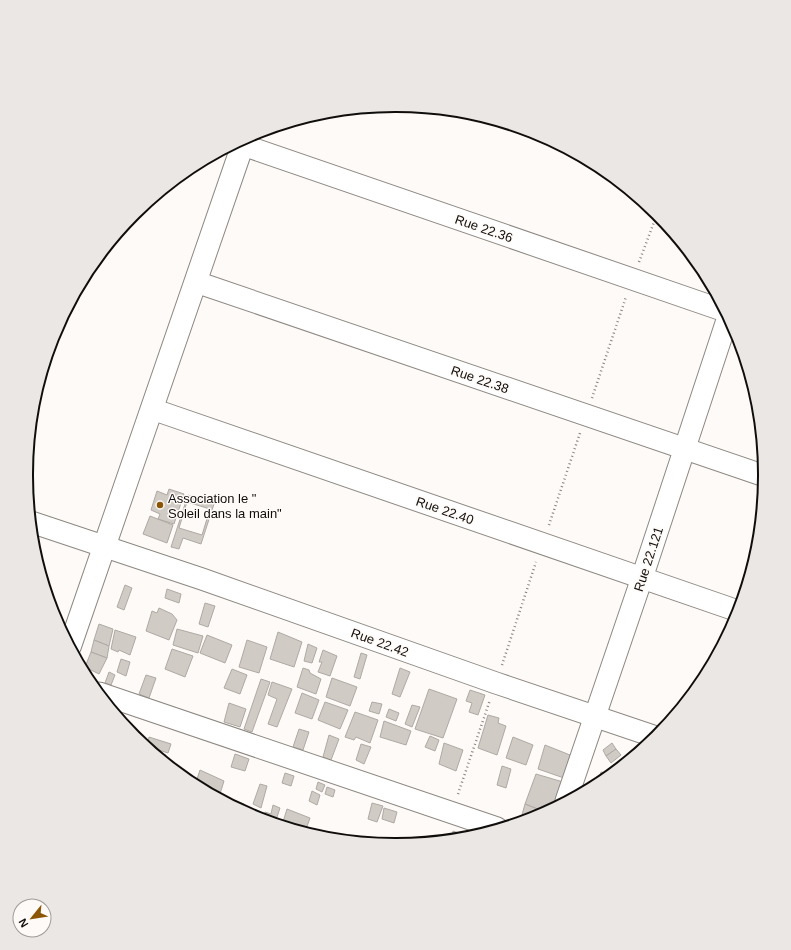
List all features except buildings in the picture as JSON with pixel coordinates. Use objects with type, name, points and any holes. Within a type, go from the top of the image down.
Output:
[{"type":"street","name":"Rue 22.36","points":[[249,144],[717,308]]},
{"type":"street","points":[[72,639],[242,147]]},
{"type":"street","name":"Rue 22.38","points":[[196,282],[758,474]]},
{"type":"street","name":"Rue 22.121","points":[[569,793],[596,717],[725,325]]},
{"type":"street","name":"Rue 22.40","points":[[152,409],[732,609]]},
{"type":"street","name":"Rue 22.42","points":[[36,524],[202,579],[496,684],[648,734]]},
{"type":"street","points":[[108,696],[488,825]]},
{"type":"path","points":[[452,813],[586,415],[633,278],[654,221]]},
{"type":"place","name":"Association le \" Soleil dans la main\"","points":[[160,505]]}]
